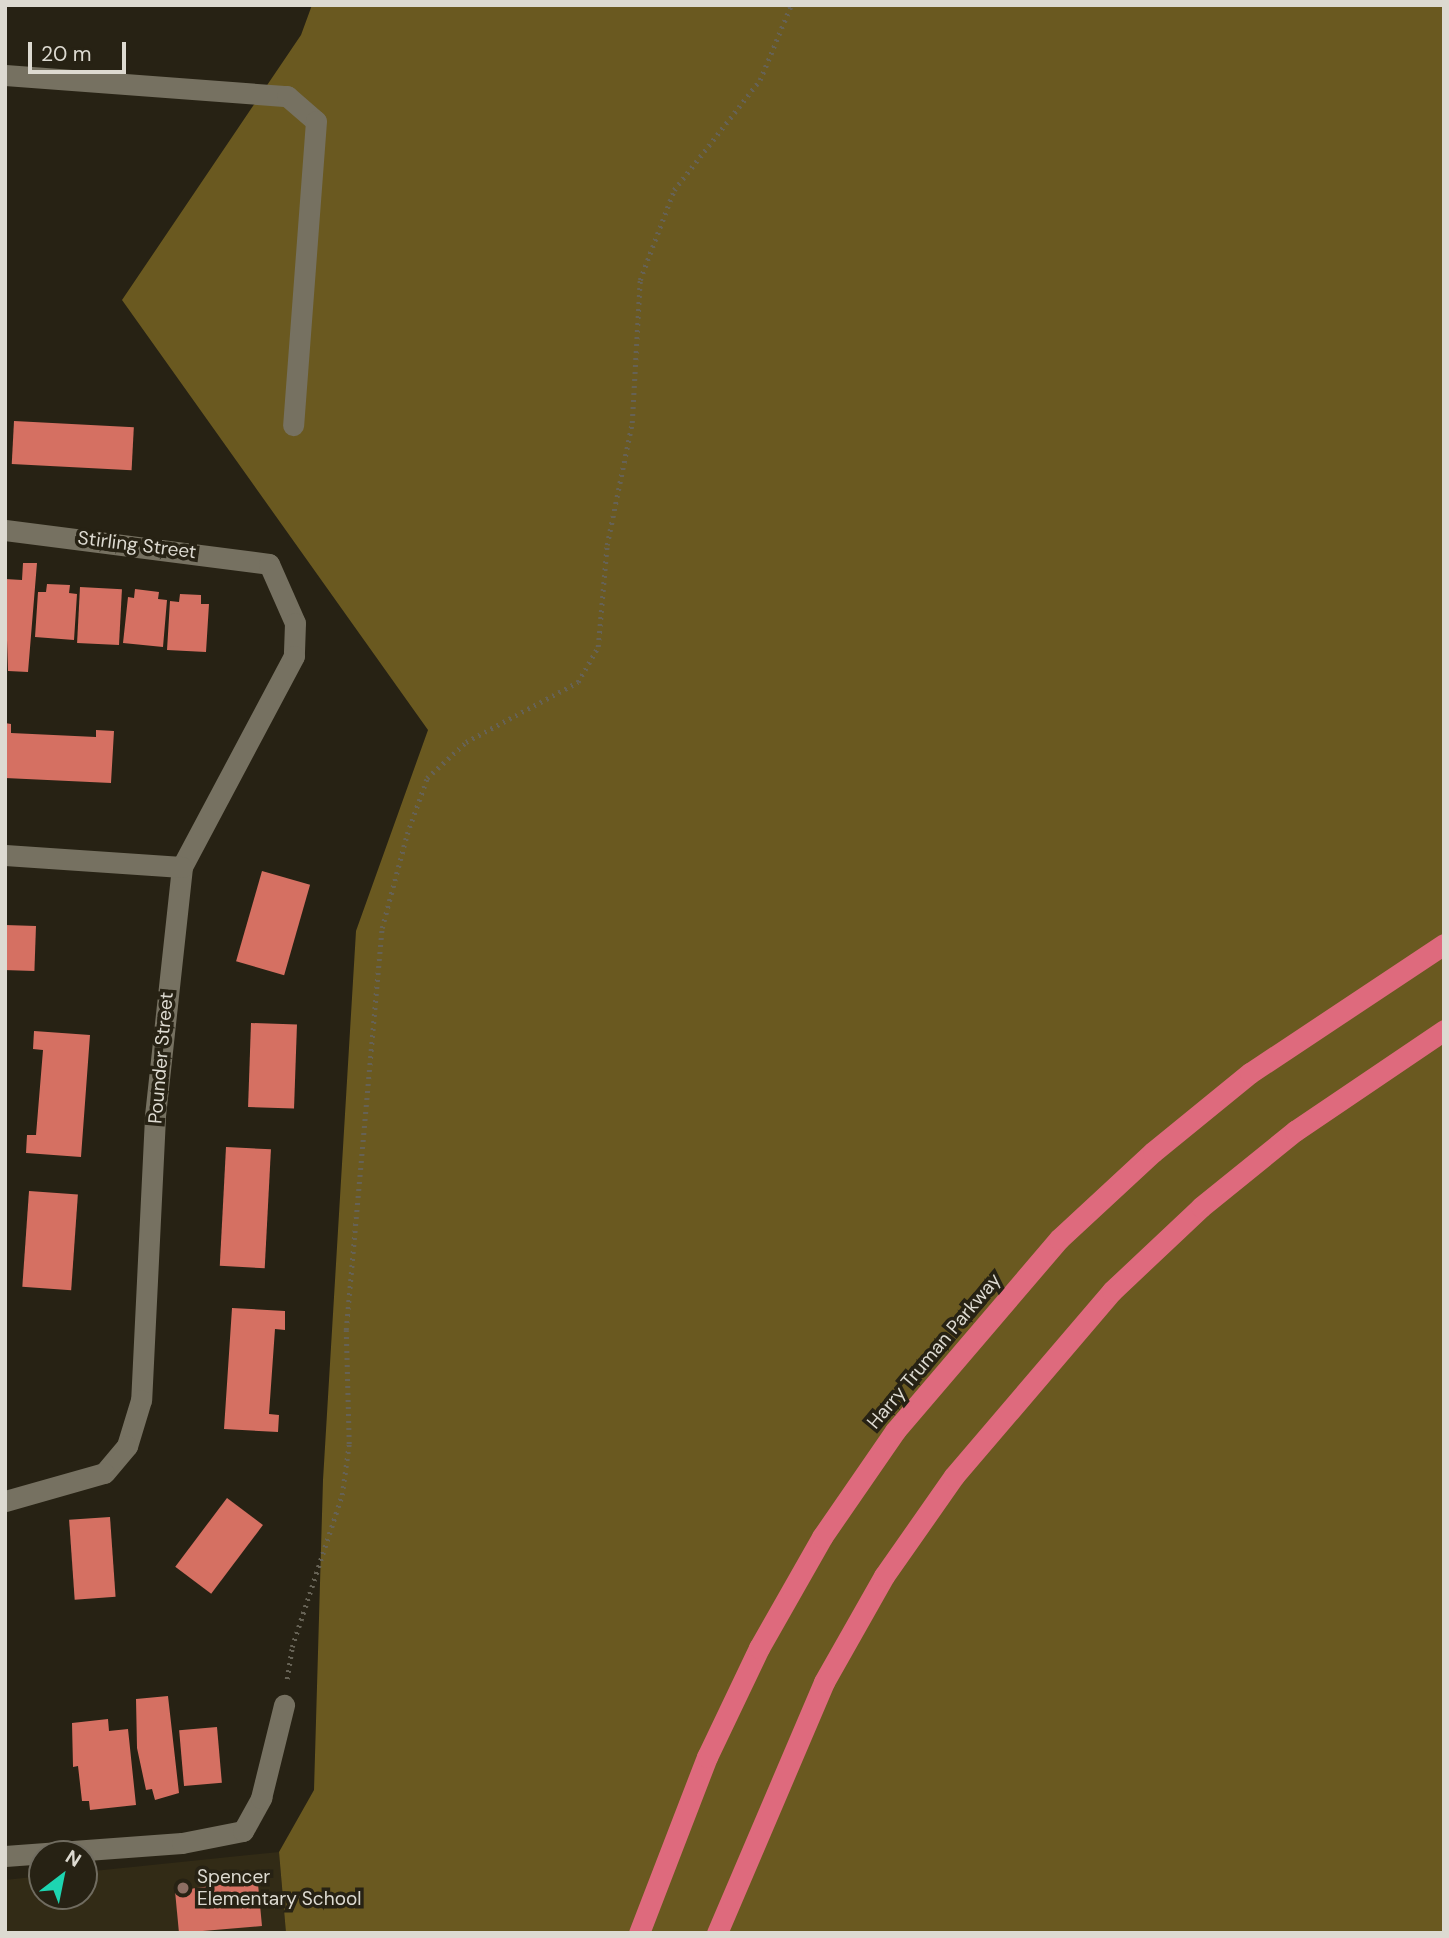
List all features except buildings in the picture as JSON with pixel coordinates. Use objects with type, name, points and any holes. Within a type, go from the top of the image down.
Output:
[{"type":"highway","name":"Harry Truman Parkway","points":[[639,1933],[707,1757],[760,1648],[822,1537],[895,1431],[1059,1239],[1153,1152],[1272,1056],[1444,944]]},
{"type":"highway","points":[[716,1933],[824,1682],[884,1576],[954,1476],[1112,1291],[1201,1208],[1294,1131],[1444,1030]]},
{"type":"street","points":[[5,75],[287,96],[316,121],[293,425]]},
{"type":"street","name":"Stirling Street","points":[[5,530],[269,564]]},
{"type":"street","name":"Pounder Street","points":[[5,1501],[104,1473],[127,1446],[141,1400],[155,1118],[182,867],[295,656],[295,623],[269,564]]},
{"type":"street","points":[[5,855],[182,867]]},
{"type":"street","points":[[5,1856],[182,1843],[243,1831],[261,1798],[284,1705]]},
{"type":"path","points":[[284,1705],[292,1647],[342,1495],[349,1444],[346,1330],[382,928],[407,834],[427,778],[466,741],[578,682],[598,647],[607,545],[632,423],[640,280],[674,190],[760,80],[791,5]]},
{"type":"shaded area","points":[[312,5],[1444,5],[1444,1933],[286,1933],[279,1852],[314,1790],[323,1480],[356,931],[428,730],[122,300],[301,35]]},
{"type":"shaded area","name":"Spencer Elementary School","points":[[279,1852],[286,1933],[5,1933],[5,1880],[28,1878],[28,1910],[98,1910],[98,1871]]},
{"type":"place","name":"Spencer Elementary School","points":[[183,1888]]}]
